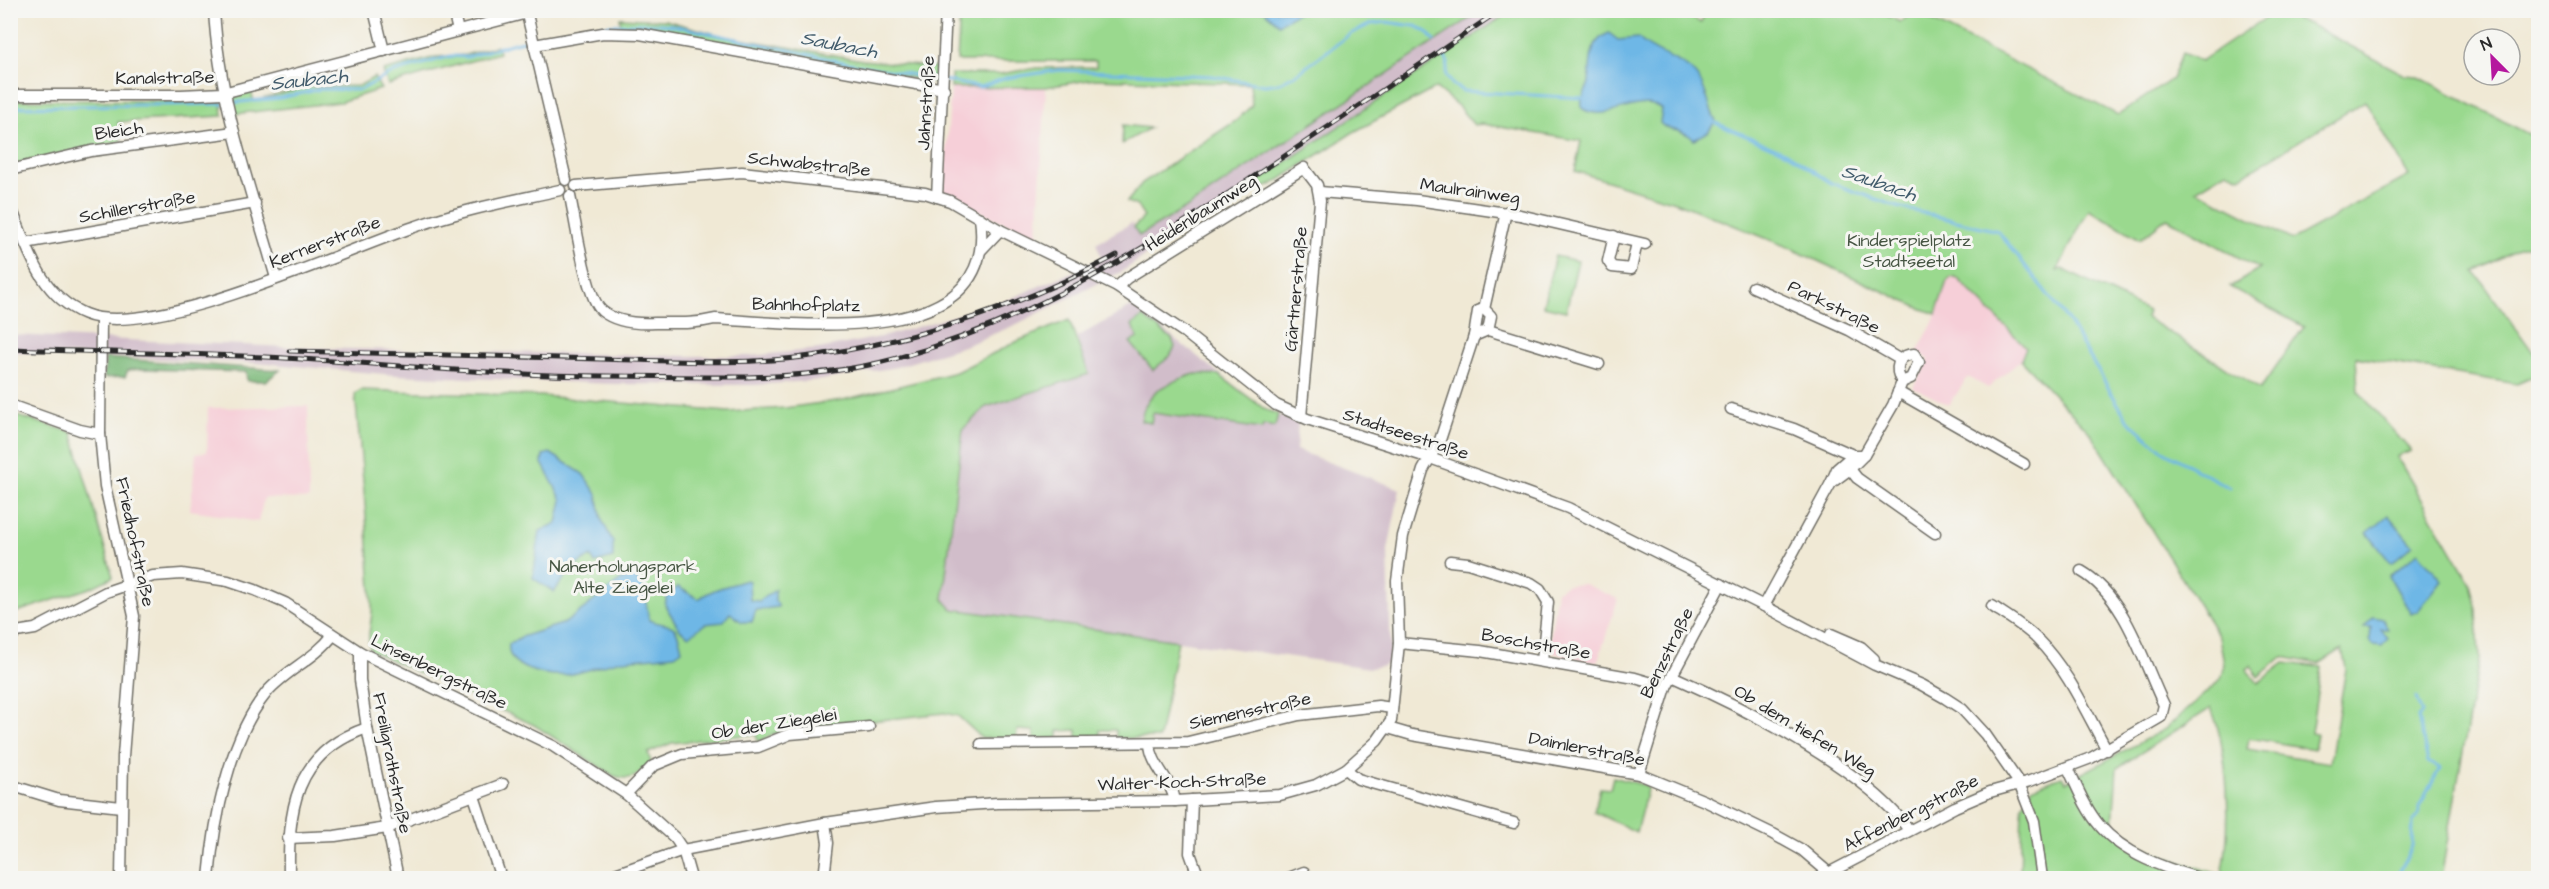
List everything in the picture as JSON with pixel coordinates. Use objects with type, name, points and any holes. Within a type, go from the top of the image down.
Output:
[{"type":"street","points":[[214,10],[216,54],[224,96],[276,278]]},
{"type":"street","points":[[374,10],[384,51]]},
{"type":"street","points":[[453,10],[459,31]]},
{"type":"street","name":"Jahnstraße","points":[[938,197],[946,10]]},
{"type":"street","points":[[527,12],[566,180],[560,190],[565,196],[570,196],[576,186],[566,180]]},
{"type":"street","name":"Kanalstraße","points":[[10,95],[224,96],[527,12]]},
{"type":"street","points":[[534,44],[603,33],[640,34],[944,82]]},
{"type":"street","name":"Bleich","points":[[10,170],[91,151],[234,132]]},
{"type":"street","name":"Heidenbaumweg","points":[[1117,287],[1126,278],[1304,168],[1320,192]]},
{"type":"street","name":"Schwabstraße","points":[[576,186],[746,172],[938,197],[1028,242]]},
{"type":"street","name":"Kernerstraße","points":[[101,320],[138,318],[181,309],[276,278],[416,226],[477,208],[560,190]]},
{"type":"street","name":"Maulrainweg","points":[[1320,192],[1417,200],[1506,212],[1614,236],[1641,243],[1631,268],[1608,265],[1614,236]]},
{"type":"street","name":"Gärtnerstraße","points":[[1301,417],[1320,192]]},
{"type":"street","name":"Bahnhofplatz","points":[[570,196],[589,285],[600,310],[622,321],[650,323],[698,323],[715,319],[832,324],[897,318],[927,310],[948,301],[963,290],[974,273],[981,250],[980,218]]},
{"type":"street","name":"Schillerstraße","points":[[25,243],[255,203]]},
{"type":"street","points":[[10,205],[39,273],[55,295],[70,307],[101,320]]},
{"type":"street","points":[[1484,309],[1506,212]]},
{"type":"street","name":"Bahnhofplatz","points":[[981,250],[1000,230]]},
{"type":"street","name":"Stadtseestraße","points":[[1028,242],[1117,287],[1184,332],[1263,395],[1301,417],[1430,458],[1568,508],[1721,584],[1793,623],[1831,640],[1883,670],[1922,685],[1962,709],[1992,743],[2019,783],[2037,834],[2042,879]]},
{"type":"street","name":"Parkstraße","points":[[1753,288],[1849,330],[1899,359],[1905,355],[1914,354],[1919,363],[1911,378],[1900,387]]},
{"type":"street","points":[[1484,309],[1491,316],[1488,330]]},
{"type":"street","points":[[1388,728],[1399,643],[1397,581],[1400,551],[1413,498],[1440,440],[1474,336],[1478,311],[1484,309]]},
{"type":"street","name":"Friedhofstraße","points":[[101,320],[100,434],[105,486],[129,584],[134,616],[120,807],[121,879]]},
{"type":"street","points":[[1474,336],[1488,330],[1599,364]]},
{"type":"street","points":[[1832,483],[1850,469],[1900,387],[1897,368],[1899,359]]},
{"type":"street","points":[[1900,387],[2024,464]]},
{"type":"street","points":[[10,405],[80,430],[100,434]]},
{"type":"street","points":[[1731,409],[1794,429],[1858,455]]},
{"type":"street","points":[[1764,606],[1832,483],[1837,469],[1858,455]]},
{"type":"street","points":[[1850,469],[1857,478],[1935,533]]},
{"type":"street","points":[[1450,561],[1468,563],[1531,583],[1540,589],[1548,602],[1542,661]]},
{"type":"street","name":"Affenbergstraße","points":[[1824,876],[1909,830],[1990,792],[2068,768],[2107,750],[2161,717],[2165,709],[2128,626],[2101,587],[2081,571]]},
{"type":"street","name":"Linsenbergstraße","points":[[10,633],[35,629],[92,599],[129,584],[166,574],[228,581],[285,603],[360,652],[553,746],[626,794],[675,838],[682,850],[691,879]]},
{"type":"street","name":"Benzstraße","points":[[1639,774],[1666,687],[1721,584]]},
{"type":"street","points":[[1992,606],[2025,628],[2049,653],[2065,674],[2107,750]]},
{"type":"street","points":[[209,879],[221,801],[230,769],[256,707],[282,678],[316,653],[333,635]]},
{"type":"street","name":"Boschstraße","points":[[1399,643],[1422,643],[1542,661],[1635,678],[1666,687]]},
{"type":"street","name":"Freiligrathstraße","points":[[360,652],[360,680],[367,728],[399,879]]},
{"type":"street","name":"Ob dem tiefen Weg","points":[[1672,676],[1727,702],[1829,760],[1869,787],[1909,830]]},
{"type":"street","name":"Siemensstraße","points":[[981,744],[1188,742],[1299,715],[1378,706],[1392,708]]},
{"type":"street","points":[[289,879],[288,838],[294,804],[310,769],[340,740],[367,728]]},
{"type":"street","name":"Ob der Ziegelei","points":[[626,794],[653,766],[682,754],[758,747],[790,734],[869,728]]},
{"type":"street","name":"Daimlerstraße","points":[[1388,728],[1412,735],[1639,774],[1705,801],[1773,834],[1802,850],[1824,876]]},
{"type":"street","name":"Walter-Koch-Straße","points":[[604,879],[682,850],[825,823],[936,807],[998,803],[1175,801],[1280,795],[1316,785],[1346,769],[1388,728]]},
{"type":"street","points":[[1150,744],[1153,756],[1172,789],[1175,801]]},
{"type":"street","points":[[2068,768],[2099,825],[2119,844],[2150,861],[2198,879]]},
{"type":"street","points":[[1346,769],[1358,779],[1514,823]]},
{"type":"street","points":[[10,784],[69,802],[120,807]]},
{"type":"street","points":[[288,838],[335,836],[387,828],[503,784]]},
{"type":"street","points":[[474,796],[501,879]]},
{"type":"street","points":[[1192,800],[1190,853],[1199,879]]},
{"type":"street","points":[[824,879],[828,843],[825,823]]},
{"type":"street","points":[[1289,879],[1304,872]]},
{"type":"shaded area","points":[[1481,11],[1513,11],[1121,272],[1015,325],[967,345],[896,367],[822,380],[754,385],[615,384],[395,375],[273,364],[11,352],[11,335],[311,348],[751,356],[819,349],[886,336],[1005,301],[1102,259],[1096,243],[1132,223],[1139,236],[1183,210]]},
{"type":"shaded area","points":[[1046,87],[1037,238],[943,194],[951,88]]},
{"type":"shaded area","points":[[1951,277],[1958,279],[2026,347],[2021,360],[1988,388],[1968,377],[1949,405],[1913,387],[1929,359],[1917,352],[1933,323],[1947,281]]},
{"type":"shaded area","points":[[1133,306],[1266,410],[1298,423],[1296,450],[1400,489],[1388,550],[1391,660],[1383,666],[1370,668],[952,609],[943,599],[963,429],[986,407],[1088,375],[1077,337]]},
{"type":"shaded area","points":[[308,406],[309,499],[264,498],[258,522],[190,510],[196,453],[207,452],[208,408]]},
{"type":"shaded area","points":[[1584,584],[1618,599],[1597,663],[1554,653],[1549,647],[1557,591],[1566,585]]},
{"type":"green space","name":"Kinderspielplatz Stadtseetal","points":[[1513,10],[1680,11],[1701,23],[1706,11],[1878,11],[1900,22],[1915,12],[2118,115],[2172,79],[2182,53],[2201,61],[2276,11],[2311,25],[2405,75],[2417,76],[2538,139],[2538,244],[2518,248],[2475,272],[2538,359],[2538,375],[2517,384],[2356,357],[2358,391],[2411,451],[2397,457],[2471,584],[2477,610],[2479,659],[2441,878],[2020,878],[2022,806],[2033,787],[2062,776],[2066,782],[2165,729],[2220,680],[2224,670],[2223,659],[2219,637],[2092,435],[2021,360],[2026,347],[1958,279],[1951,277],[1947,281],[1936,314],[1790,248],[1681,204],[1575,171],[1581,141],[1483,124],[1474,125],[1458,106],[1436,88],[1352,133],[1270,186],[1260,188],[1253,184]],"holes":[[[2365,101],[2409,176],[2292,240],[2196,190],[2227,171],[2240,177]],[[2089,209],[2140,239],[2167,218],[2260,269],[2230,287],[2304,327],[2260,389],[2146,318],[2148,311],[2062,269],[2057,271]],[[2342,649],[2346,669],[2330,763],[2247,749],[2249,738],[2314,749],[2317,734],[2311,733],[2321,667],[2284,663],[2258,683],[2246,669],[2251,666],[2258,677],[2282,657],[2319,664]],[[2211,708],[2222,746],[2227,790],[2227,835],[2222,875],[2179,862],[2150,850],[2113,826],[2117,768]]]},
{"type":"green space","points":[[960,11],[1481,11],[1183,210],[1139,236],[1134,227],[1144,217],[1137,206],[1127,202],[1142,183],[1237,120],[1252,105],[1250,84],[1095,79],[1046,87],[951,88],[951,74],[999,74],[1037,68],[1096,67],[1096,61],[957,61]]},
{"type":"green space","points":[[620,18],[665,20],[723,36],[863,60],[938,68],[937,83],[677,35],[648,26],[621,27]]},
{"type":"green space","points":[[497,46],[499,53],[388,85],[383,71],[436,57],[465,55]]},
{"type":"green space","points":[[374,77],[381,89],[340,102],[234,114],[229,97],[251,91],[254,101],[306,87],[359,86]]},
{"type":"green space","points":[[11,100],[222,101],[223,116],[118,122],[121,142],[11,165]]},
{"type":"green space","points":[[1123,125],[1150,128],[1122,144]]},
{"type":"green space","points":[[1555,256],[1578,261],[1566,311],[1543,306]]},
{"type":"green space","points":[[1143,317],[1172,339],[1175,347],[1170,356],[1153,370],[1130,342],[1138,338],[1132,325]]},
{"type":"green space","name":"Naherholungspark Alte Ziegelei","points":[[1069,320],[1089,374],[986,407],[963,429],[943,599],[952,609],[1178,641],[1159,738],[1116,738],[1116,730],[1100,730],[1100,738],[1077,738],[1077,730],[1058,731],[1058,739],[1034,740],[1034,731],[1017,730],[1016,739],[982,738],[958,716],[944,713],[780,731],[758,742],[756,734],[672,743],[648,753],[651,762],[639,774],[630,778],[620,778],[534,725],[371,651],[369,646],[372,612],[370,579],[355,394],[361,390],[541,396],[728,412],[785,408],[843,400],[956,372],[1018,341]]},
{"type":"green space","points":[[105,358],[280,370],[266,381],[247,381],[246,372],[144,369],[128,370],[125,377],[104,378]]},
{"type":"green space","points":[[1195,374],[1219,375],[1266,410],[1278,414],[1275,427],[1263,425],[1262,429],[1153,413],[1151,423],[1141,421],[1147,402],[1159,389]]},
{"type":"green space","points":[[10,414],[72,432],[113,577],[90,588],[11,614]]},
{"type":"green space","points":[[1613,777],[1648,786],[1636,832],[1594,812],[1600,788],[1610,789]]},
{"type":"water","points":[[1266,10],[1300,11],[1279,24],[1266,13]]},
{"type":"water","points":[[1609,33],[1618,40],[1638,38],[1650,48],[1691,70],[1704,88],[1716,121],[1708,132],[1694,140],[1685,133],[1668,128],[1660,123],[1662,109],[1653,105],[1644,104],[1603,113],[1593,113],[1583,109],[1582,99],[1589,82],[1594,47],[1597,41]]},
{"type":"water","points":[[550,453],[583,474],[597,494],[602,520],[613,542],[613,558],[595,563],[591,556],[573,567],[554,592],[533,578],[540,531],[557,523],[562,500],[542,463],[543,455]]},
{"type":"water","points":[[2388,515],[2413,545],[2391,563],[2367,533]]},
{"type":"water","points":[[2418,552],[2442,580],[2418,611],[2411,614],[2389,576]]},
{"type":"water","points":[[631,576],[637,578],[644,590],[649,620],[671,626],[677,632],[682,650],[675,655],[623,660],[564,675],[537,672],[513,660],[509,653],[509,644],[521,637],[565,623],[621,580]]},
{"type":"water","points":[[749,581],[750,600],[759,601],[775,590],[775,601],[778,604],[778,607],[756,610],[752,622],[742,622],[730,613],[723,622],[705,624],[689,636],[680,630],[665,605],[667,596],[678,587],[699,599],[715,590]]},
{"type":"water","points":[[2373,617],[2383,619],[2388,629],[2381,629],[2388,638],[2382,646],[2373,645],[2370,640],[2371,627],[2364,627]]},
{"type":"waterway","name":"Saubach","points":[[230,103],[280,98],[321,89],[360,90],[394,72],[451,56],[468,57],[543,36],[620,25],[671,25],[848,63],[980,87],[1006,78],[1060,70],[1212,76],[1265,85],[1279,83],[1298,73],[1350,34],[1371,24],[1386,22],[1415,26],[1425,30],[1434,41]]},
{"type":"waterway","name":"Saubach","points":[[1444,55],[1448,63],[1446,75],[1453,85],[1463,91],[1583,98]]},
{"type":"waterway","name":"Saubach","points":[[10,107],[224,104]]},
{"type":"waterway","name":"Saubach","points":[[1713,122],[1787,153],[1831,183],[1898,207],[1998,231],[2067,319],[2127,419],[2163,451],[2230,488]]},
{"type":"waterway","name":"Saubach","points":[[2397,878],[2412,846],[2413,822],[2419,815],[2419,807],[2440,768],[2428,762],[2418,717],[2422,713],[2416,698]]},
{"type":"railway","points":[[10,349],[202,354],[480,372],[565,375],[752,377],[859,367],[894,359],[994,325],[1086,280],[1174,228],[1262,171],[1500,10]]},
{"type":"railway","points":[[289,351],[683,362],[764,361],[818,355],[896,340],[972,318],[1046,289],[1117,255]]}]
